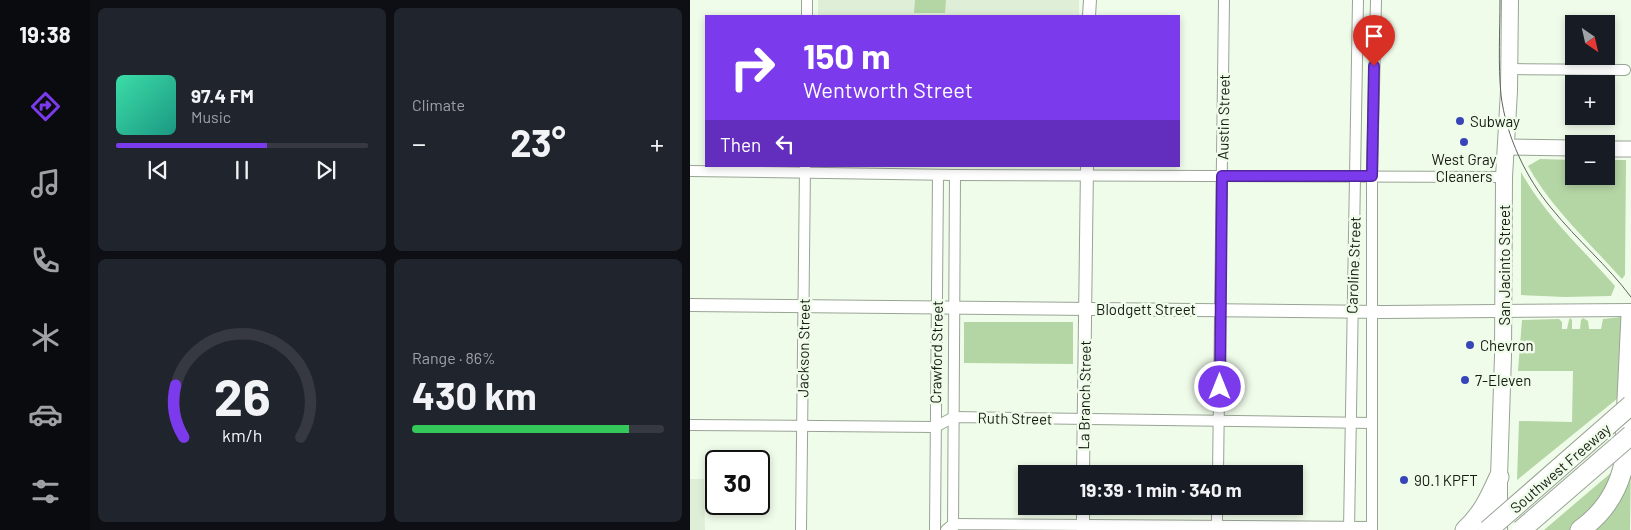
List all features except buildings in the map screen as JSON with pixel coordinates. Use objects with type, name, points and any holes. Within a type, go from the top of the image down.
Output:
[{"type":"highway","points":[[1580,530],[1595,519],[1606,507],[1621,480],[1624,463],[1631,315]]},
{"type":"highway","name":"Southwest Freeway","points":[[1488,530],[1631,406]]},
{"type":"highway","name":"Southwest Freeway","points":[[1521,530],[1631,435]]},
{"type":"highway","points":[[1465,530],[1487,505],[1499,477]]},
{"type":"main road","name":"San Jacinto Street","points":[[1499,530],[1504,312],[1504,177],[1510,0]]},
{"type":"main road","points":[[1506,147],[1565,148]]},
{"type":"main road","points":[[1615,149],[1631,149]]},
{"type":"street","points":[[807,0],[807,15]]},
{"type":"street","points":[[1089,15],[1090,0]]},
{"type":"street","name":"Austin Street","points":[[1218,465],[1224,0]]},
{"type":"street","name":"Caroline Street","points":[[1349,528],[1351,312],[1358,0]]},
{"type":"street","name":"Caroline Street","points":[[1372,528],[1372,176],[1376,0]]},
{"type":"street","points":[[1509,69],[1625,70]]},
{"type":"street","points":[[690,171],[805,170],[956,175],[1087,171],[1222,176],[1504,177]]},
{"type":"street","name":"Jackson Street","points":[[801,530],[805,170]]},
{"type":"street","name":"La Branch Street","points":[[1083,465],[1087,171]]},
{"type":"street","name":"Crawford Street","points":[[935,530],[934,427],[938,175]]},
{"type":"street","name":"Crawford Street","points":[[951,528],[956,175]]},
{"type":"street","name":"Blodgett Street","points":[[690,305],[955,306],[1351,312],[1631,310]]},
{"type":"street","name":"Ruth Street","points":[[690,425],[934,427],[954,417],[1372,423]]},
{"type":"street","points":[[1217,515],[1217,528]]},
{"type":"street","points":[[951,528],[1372,528]]},
{"type":"shaded area","points":[[818,0],[1079,0],[1079,15],[818,15]]},
{"type":"shaded area","points":[[690,479],[704,479],[705,530],[690,530]]},
{"type":"green space","points":[[915,0],[946,0],[945,13],[914,13]]},
{"type":"green space","points":[[1540,159],[1565,160],[1565,185],[1615,185],[1615,160],[1626,160],[1625,275],[1622,279],[1548,197],[1528,166]]},
{"type":"green space","points":[[1521,172],[1553,218],[1615,286],[1611,296],[1565,297],[1521,295]]},
{"type":"green space","points":[[1622,317],[1623,394],[1517,480],[1519,421],[1572,422],[1573,371],[1518,371],[1522,320],[1559,319],[1562,322],[1562,329],[1567,329],[1570,318],[1572,320],[1572,329],[1580,329],[1583,318],[1588,321],[1589,329],[1601,329],[1603,319]]},
{"type":"green space","points":[[964,322],[1073,322],[1073,364],[964,363]]},
{"type":"green space","points":[[1631,455],[1630,530],[1593,530]]},
{"type":"green space","points":[[1619,466],[1614,486],[1573,530],[1544,530]]},
{"type":"tram line","points":[[1500,0],[1499,60],[1501,95],[1512,141],[1534,184],[1552,209],[1631,297]]},
{"type":"place","name":"Subway","points":[[1460,121]]},
{"type":"place","name":"West Gray Cleaners","points":[[1464,142]]},
{"type":"place","name":"Chevron","points":[[1470,345]]},
{"type":"place","name":"7-Eleven","points":[[1465,380]]},
{"type":"place","name":"90.1 KPFT","points":[[1404,480]]},
{"type":"route","points":[[1220,387],[1222,176],[1372,176],[1374,66]]}]
